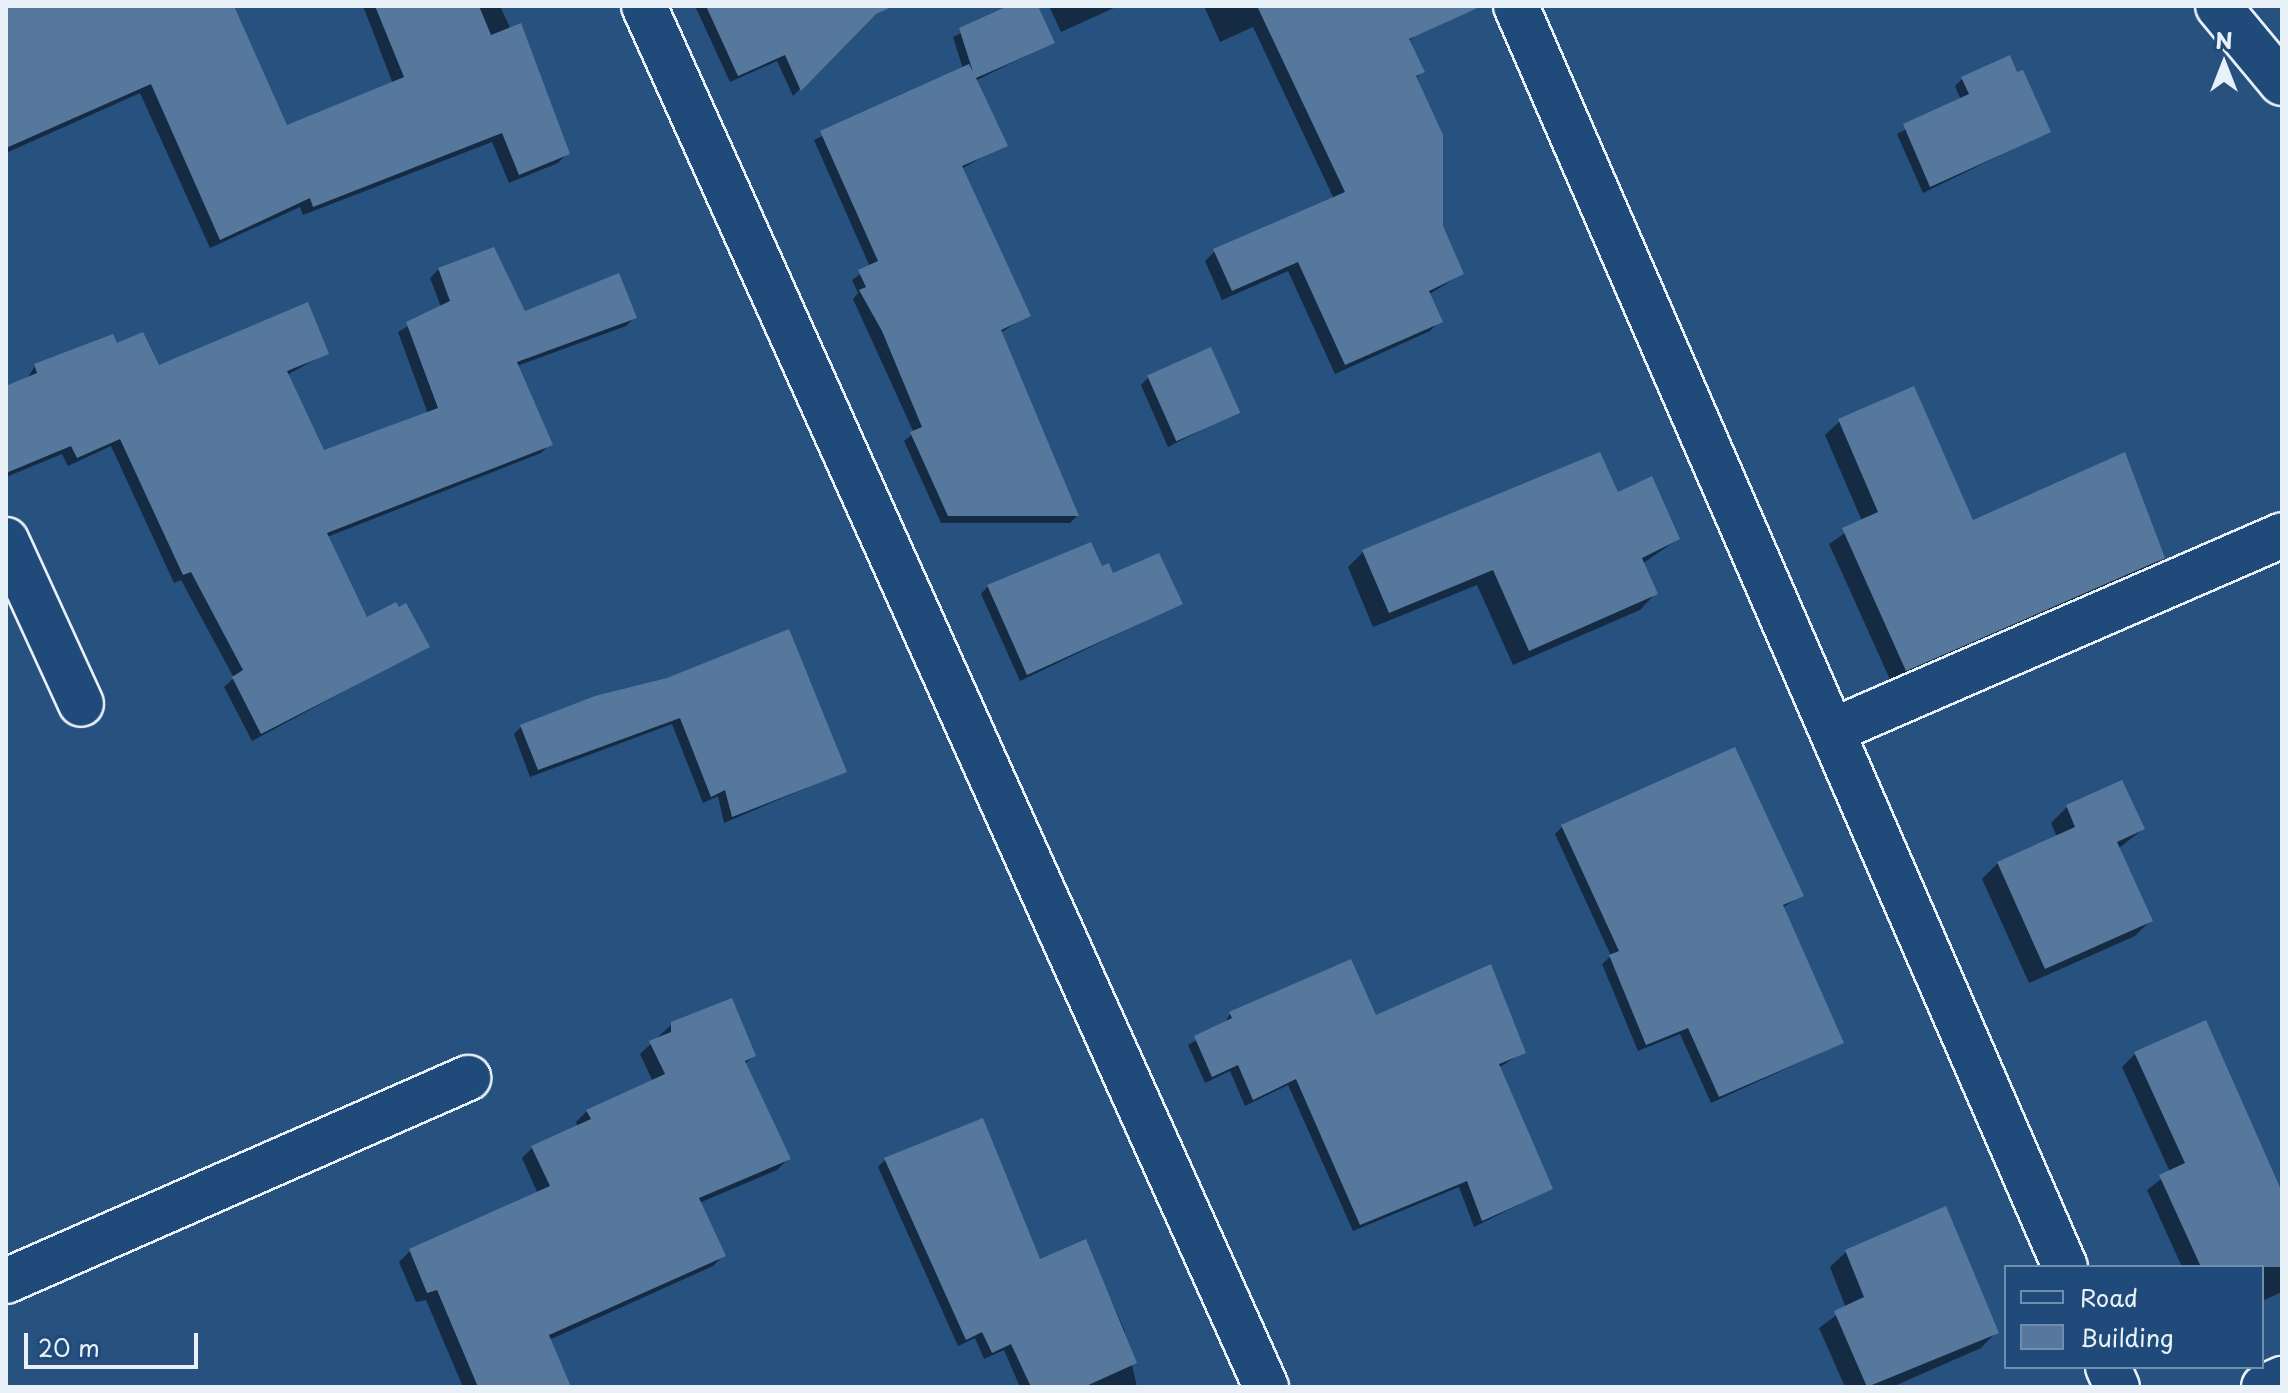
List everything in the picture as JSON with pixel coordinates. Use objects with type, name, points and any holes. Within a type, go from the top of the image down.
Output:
[{"type":"street","points":[[644,6],[1266,1387]]},
{"type":"street","points":[[1516,6],[2064,1265]]},
{"type":"street","points":[[2218,6],[2282,83]]},
{"type":"street","points":[[1832,731],[2282,535]]},
{"type":"street","points":[[6,540],[81,704]]},
{"type":"street","points":[[6,1281],[468,1078]]},
{"type":"street","points":[[2264,1387],[2282,1379]]},
{"type":"building","points":[[6,6],[234,6],[287,125],[404,77],[375,6],[479,6],[491,35],[521,23],[570,154],[519,175],[502,133],[313,207],[310,198],[220,240],[151,84],[6,148]]},
{"type":"building","points":[[706,6],[894,6],[876,14],[801,91],[785,55],[738,76]]},
{"type":"building","points":[[1008,6],[1038,6],[1055,43],[976,78],[1008,146],[962,166],[1031,316],[1001,330],[1079,516],[948,516],[910,432],[922,427],[882,331],[859,290],[866,287],[858,270],[878,261],[820,131],[969,64],[973,72],[959,28]]},
{"type":"building","points":[[1257,6],[1482,6],[1409,39],[1425,72],[1416,76],[1443,135],[1443,226],[1464,274],[1429,291],[1443,322],[1345,365],[1298,262],[1232,291],[1213,249],[1345,192]]},
{"type":"building","points":[[2010,55],[2017,72],[2023,70],[2051,132],[1930,187],[1903,124],[1969,94],[1961,77]]},
{"type":"building","points":[[494,247],[525,311],[619,273],[637,318],[517,362],[553,445],[327,533],[367,617],[396,602],[399,607],[406,603],[430,647],[261,734],[232,677],[243,670],[191,572],[183,575],[120,439],[77,458],[71,446],[6,473],[6,386],[37,373],[34,364],[113,334],[117,343],[143,332],[159,365],[308,302],[329,354],[287,371],[324,450],[438,408],[406,322],[450,301],[438,268]]},
{"type":"building","points":[[1211,347],[1240,413],[1176,441],[1147,375]]},
{"type":"building","points":[[1914,386],[1973,520],[2125,452],[2165,558],[1906,671],[1842,528],[1878,512],[1838,419]]},
{"type":"building","points":[[1600,452],[1618,492],[1652,476],[1680,539],[1642,558],[1658,594],[1529,651],[1493,570],[1389,613],[1362,550]]},
{"type":"building","points":[[1091,542],[1102,566],[1109,563],[1113,573],[1159,553],[1183,604],[1027,675],[987,585]]},
{"type":"building","points":[[789,629],[847,772],[732,817],[725,790],[711,797],[680,718],[538,770],[520,725],[595,696],[667,678]]},
{"type":"building","points":[[1735,747],[1804,896],[1783,905],[1844,1043],[1719,1097],[1688,1028],[1646,1045],[1609,955],[1619,951],[1561,825]]},
{"type":"building","points":[[2122,780],[2145,829],[2117,842],[2153,921],[2045,969],[1997,862],[2075,827],[2066,805]]},
{"type":"building","points":[[1351,959],[1376,1015],[1491,964],[1526,1053],[1499,1064],[1553,1189],[1482,1221],[1467,1181],[1360,1225],[1296,1079],[1253,1100],[1238,1065],[1212,1077],[1194,1036],[1232,1018],[1229,1012]]},
{"type":"building","points":[[732,998],[756,1056],[745,1061],[791,1159],[699,1198],[726,1256],[549,1335],[571,1387],[478,1387],[437,1290],[427,1293],[409,1249],[550,1186],[531,1146],[591,1119],[586,1110],[665,1074],[649,1041],[671,1032],[671,1022]]},
{"type":"building","points":[[2206,1020],[2282,1192],[2282,1267],[2200,1265],[2159,1175],[2185,1163],[2134,1052]]},
{"type":"building","points":[[983,1118],[1040,1259],[1086,1239],[1137,1363],[1084,1387],[1031,1387],[1011,1344],[992,1353],[982,1332],[966,1340],[884,1158]]},
{"type":"building","points":[[1946,1206],[1999,1333],[1867,1387],[1834,1311],[1864,1297],[1845,1250]]}]
